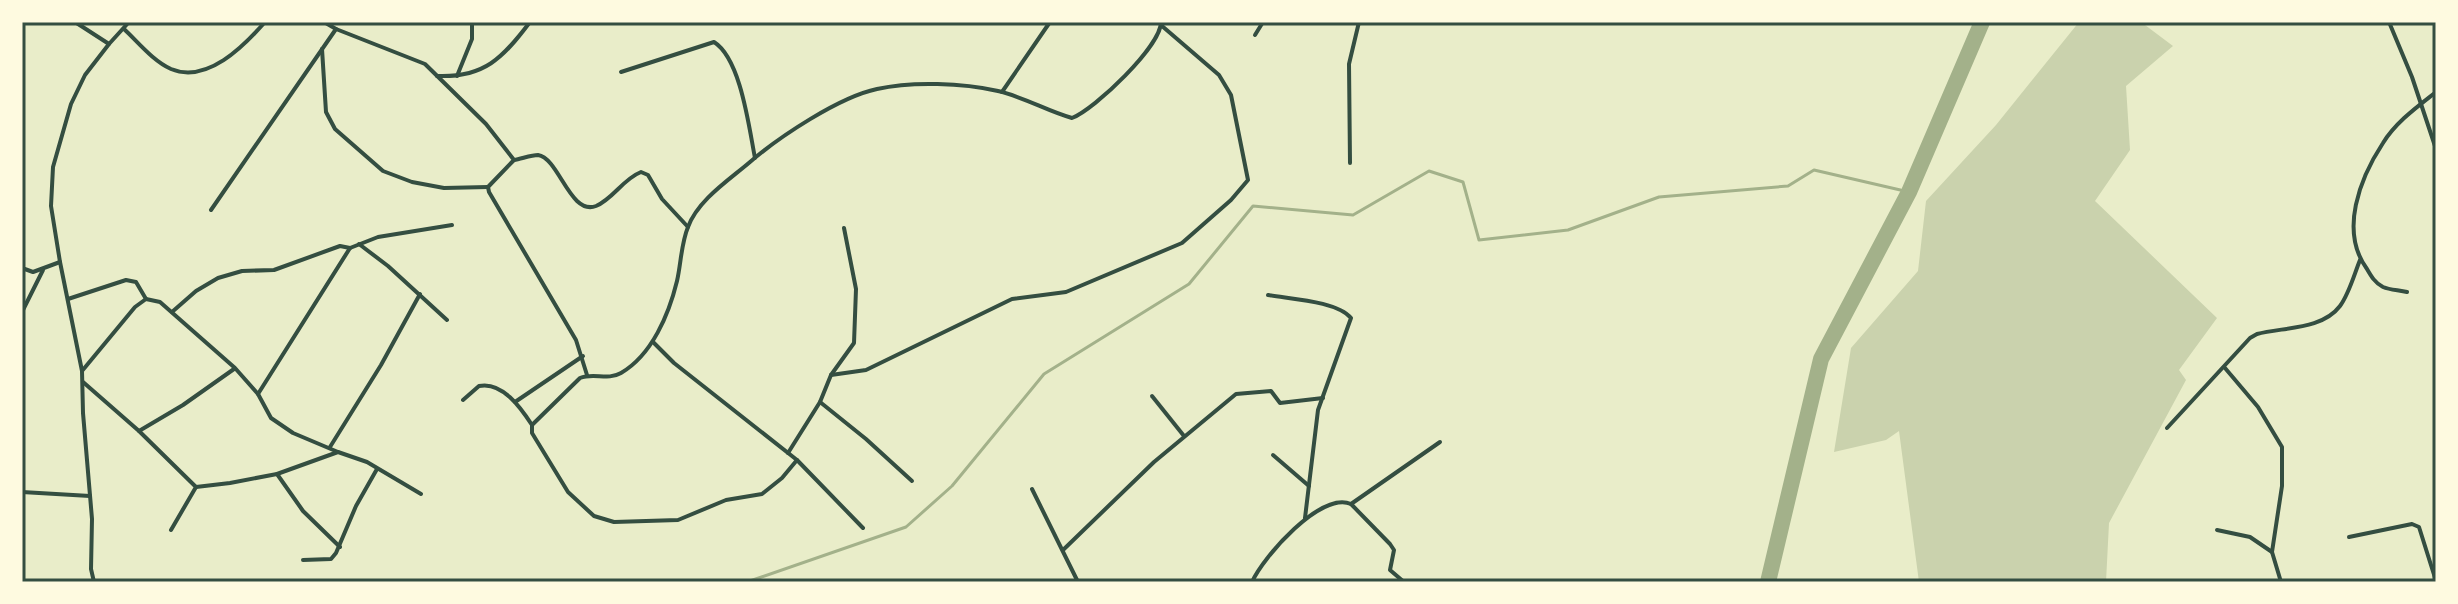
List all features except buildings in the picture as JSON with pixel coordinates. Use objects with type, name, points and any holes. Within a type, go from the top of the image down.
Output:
[{"type":"street","points":[[75,22],[109,44]]},
{"type":"street","points":[[94,582],[82,371],[51,206],[53,167],[71,104],[85,75],[129,22]]},
{"type":"street","points":[[124,29],[169,68],[186,73],[207,68],[227,58],[265,22]]},
{"type":"street","points":[[324,22],[414,58],[486,124],[514,160]]},
{"type":"street","points":[[457,77],[472,39],[472,22]]},
{"type":"street","points":[[437,76],[457,77],[497,61],[530,22]]},
{"type":"street","points":[[1002,92],[1050,22]]},
{"type":"street","points":[[1255,35],[1263,22]]},
{"type":"street","points":[[1350,163],[1349,64],[1359,22]]},
{"type":"street","points":[[2389,22],[2412,77],[2436,149]]},
{"type":"street","points":[[532,425],[580,378],[587,375],[612,377],[622,373],[653,342],[677,282],[688,227],[705,201],[792,131],[838,104],[876,89],[932,85],[1002,92],[1072,118],[1083,114],[1139,61],[1159,35],[1161,24]]},
{"type":"street","points":[[831,375],[866,370],[1012,299],[1066,292],[1182,243],[1231,200],[1248,180],[1231,95],[1219,75],[1161,24]]},
{"type":"street","points":[[211,210],[336,29]]},
{"type":"street","points":[[621,72],[708,43],[721,46],[728,55],[737,82],[755,158]]},
{"type":"street","points":[[322,49],[326,112],[335,129],[383,171],[412,182],[444,188],[488,187],[514,160],[539,155],[547,160],[570,192],[588,207],[597,206],[631,176],[641,172],[648,175],[662,199],[688,227]]},
{"type":"street","points":[[2407,292],[2385,288],[2376,282],[2360,260],[2354,230],[2356,208],[2363,178],[2384,140],[2436,92]]},
{"type":"street","points":[[488,187],[502,217],[558,307],[583,356],[587,375]]},
{"type":"street","points":[[258,394],[350,248],[378,237],[452,225]]},
{"type":"street","points":[[788,453],[820,402],[831,375],[851,351],[856,330],[856,289],[844,228]]},
{"type":"street","points":[[359,244],[447,320]]},
{"type":"street","points":[[172,312],[196,291],[218,278],[242,271],[274,270],[340,246],[350,248]]},
{"type":"street","points":[[2167,428],[2250,338],[2331,316],[2342,304],[2360,260]]},
{"type":"street","points":[[22,268],[33,272],[60,262]]},
{"type":"street","points":[[22,312],[43,270]]},
{"type":"street","points":[[68,299],[126,280],[136,282],[146,299],[160,302],[235,368],[258,394],[271,418],[279,424],[338,452],[357,457],[421,494]]},
{"type":"street","points":[[330,447],[420,294]]},
{"type":"street","points":[[1268,295],[1332,306],[1346,312],[1351,318],[1315,422],[1305,518]]},
{"type":"street","points":[[82,371],[135,307],[146,299]]},
{"type":"street","points":[[653,342],[674,363],[797,460],[863,528]]},
{"type":"street","points":[[515,402],[583,356]]},
{"type":"street","points":[[139,431],[183,405],[235,368]]},
{"type":"street","points":[[2225,368],[2258,407],[2282,447],[2282,486],[2272,552],[2281,582]]},
{"type":"street","points":[[83,382],[196,487]]},
{"type":"street","points":[[463,400],[485,384],[515,402],[532,425],[532,433],[568,492],[594,516],[614,522],[678,520],[726,500],[762,494],[782,478],[797,460]]},
{"type":"street","points":[[1063,550],[1184,436],[1236,394],[1271,391],[1280,403],[1323,398]]},
{"type":"street","points":[[1152,396],[1184,436]]},
{"type":"street","points":[[820,402],[912,481]]},
{"type":"street","points":[[1351,504],[1440,442]]},
{"type":"street","points":[[196,487],[277,474],[338,452]]},
{"type":"street","points":[[1273,455],[1309,486]]},
{"type":"street","points":[[303,560],[331,559],[340,547],[356,506],[377,469]]},
{"type":"street","points":[[277,474],[303,511],[340,547]]},
{"type":"street","points":[[171,530],[196,487]]},
{"type":"street","points":[[1032,489],[1078,582]]},
{"type":"street","points":[[22,492],[90,496]]},
{"type":"street","points":[[1252,582],[1305,518],[1343,501],[1351,504],[1390,544],[1394,550],[1390,570],[1404,582]]},
{"type":"street","points":[[2349,537],[2412,524],[2419,527],[2436,581]]},
{"type":"street","points":[[2217,530],[2250,537],[2272,552]]},
{"type":"green space","points":[[2079,22],[2141,22],[2173,46],[2126,86],[2130,150],[2095,201],[2217,318],[2179,370],[2186,380],[2109,523],[2106,582],[1919,582],[1899,431],[1886,440],[1834,452],[1851,348],[1918,271],[1926,201],[1996,125]]},
{"type":"waterway","points":[[1768,582],[1821,359],[1909,192],[1982,22]]},
{"type":"waterway","points":[[747,582],[906,527],[952,486],[1044,374],[1189,284],[1253,206],[1353,215],[1429,171],[1463,182],[1479,240],[1568,230],[1659,197],[1788,186],[1814,170],[1909,192]]}]
